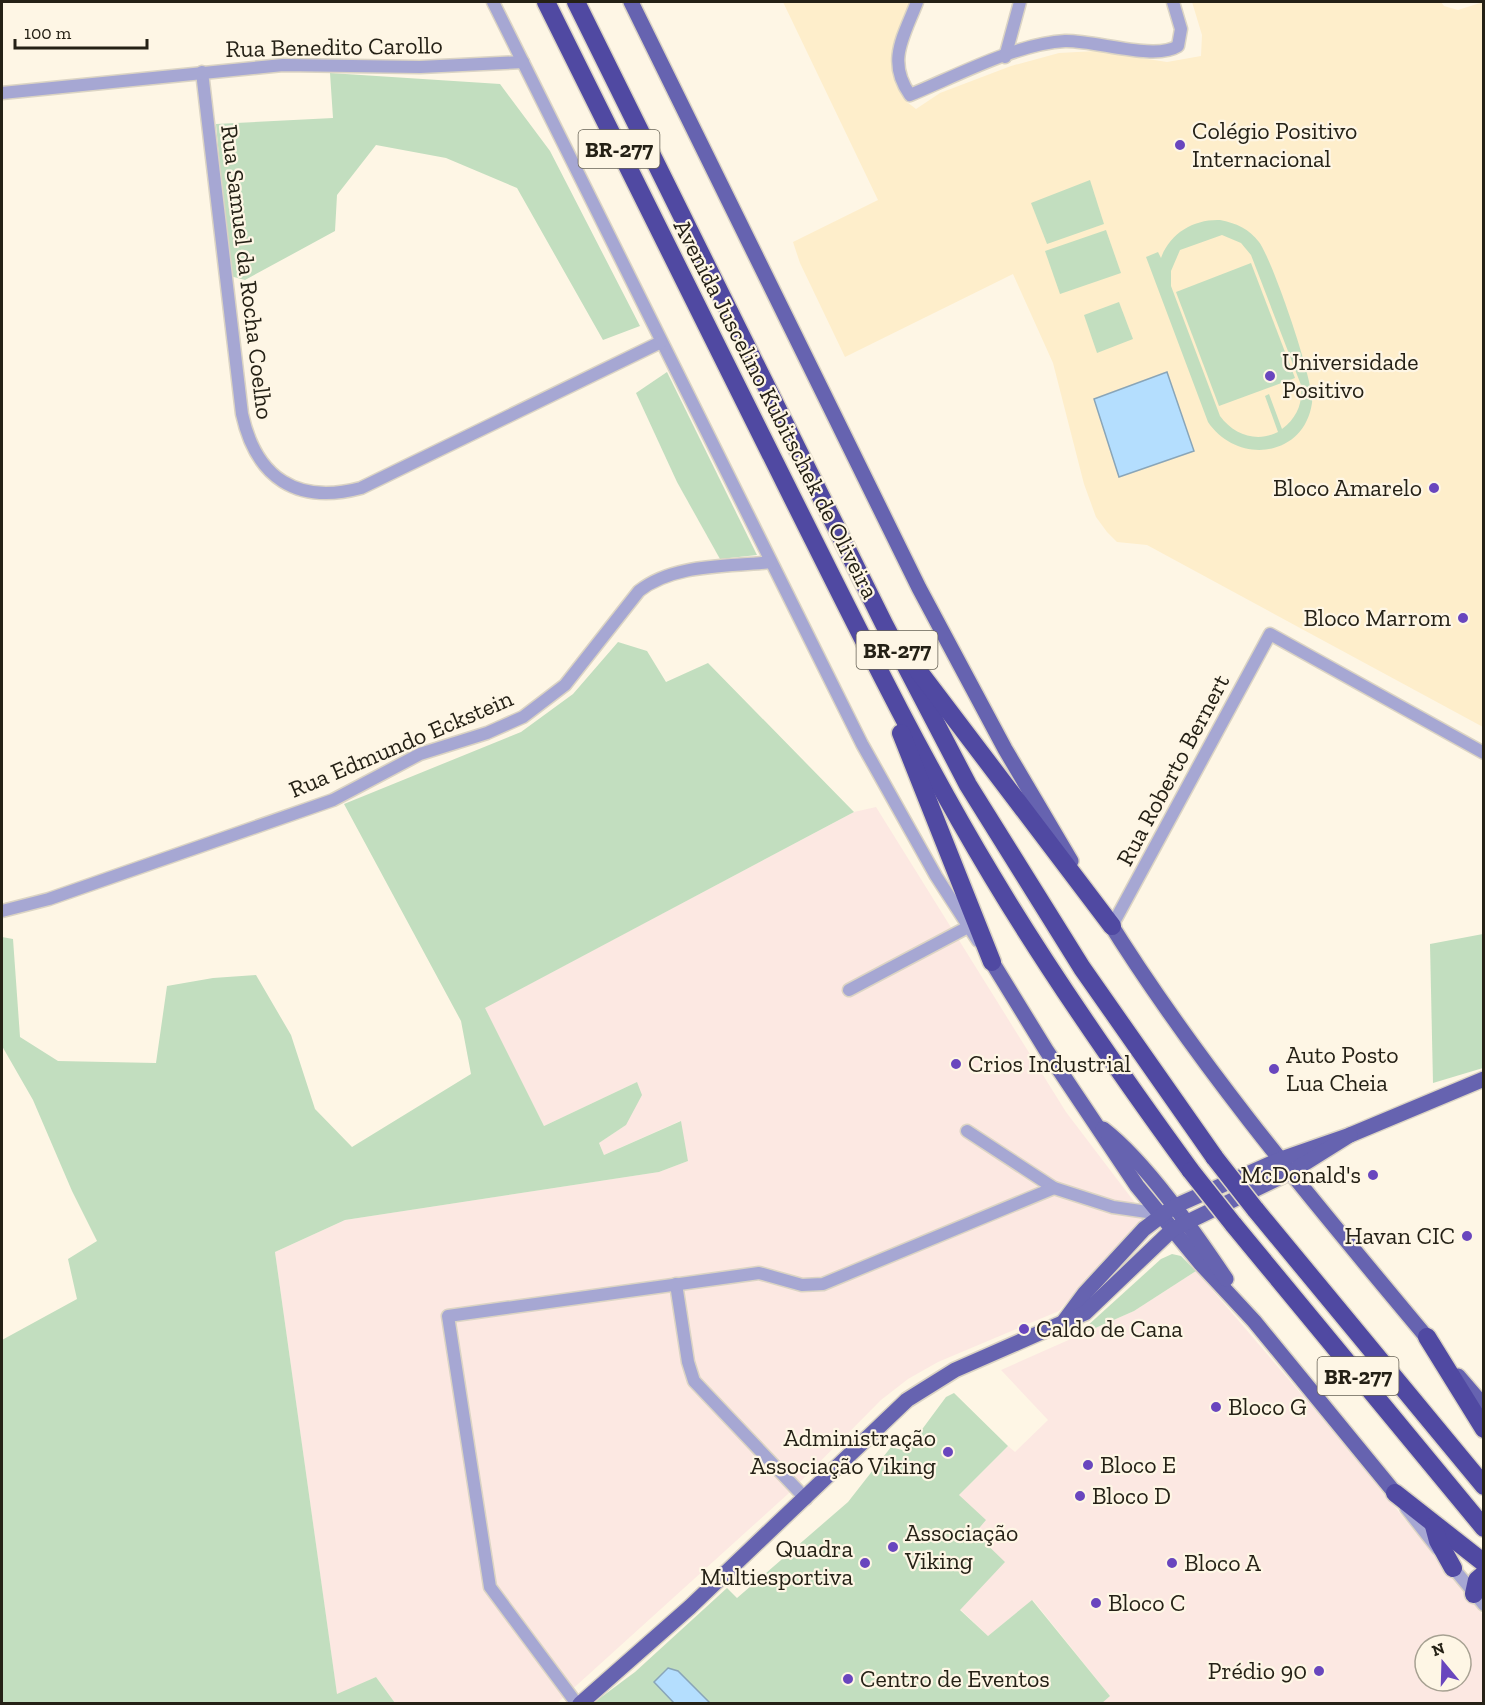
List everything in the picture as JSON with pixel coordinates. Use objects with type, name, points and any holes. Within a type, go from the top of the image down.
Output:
[{"type":"highway","name":"Avenida Juscelino Kubitschek de Oliveira","points":[[546,2],[908,725],[992,876],[1084,1019],[1191,1171],[1484,1528]]},
{"type":"highway","name":"Avenida Juscelino Kubitschek de Oliveira","points":[[576,2],[940,734],[1013,858],[1088,977],[1215,1158],[1484,1486]]},
{"type":"highway","points":[[825,562],[903,738],[992,962]]},
{"type":"highway","points":[[884,624],[1112,926]]},
{"type":"highway","points":[[1427,1337],[1484,1429]]},
{"type":"highway","points":[[1395,1493],[1434,1526],[1484,1563]]},
{"type":"highway","points":[[1434,1526],[1438,1541],[1453,1568]]},
{"type":"highway","points":[[1479,1600],[1477,1580],[1484,1574]]},
{"type":"main road","points":[[631,2],[919,588],[1005,749],[1112,926],[1201,1054],[1312,1200],[1484,1406]]},
{"type":"main road","points":[[992,962],[1046,1050],[1100,1127],[1111,1149],[1137,1186],[1167,1211]]},
{"type":"main road","points":[[1063,1323],[1085,1293],[1144,1229],[1167,1211],[1281,1159],[1350,1135],[1484,1079]]},
{"type":"main road","points":[[1100,1127],[1121,1143],[1167,1211],[1395,1493]]},
{"type":"main road","points":[[578,1704],[682,1614],[907,1400],[955,1370],[1063,1323],[1096,1304],[1179,1225],[1291,1172],[1350,1135]]},
{"type":"main road","points":[[1312,1200],[1309,1174],[1318,1156]]},
{"type":"street","points":[[493,2],[862,744],[917,843],[992,962]]},
{"type":"street","points":[[917,2],[897,59],[899,77],[910,95],[1005,57],[1037,46],[1064,41],[1166,51],[1178,46],[1181,29],[1173,2]]},
{"type":"street","points":[[1005,57],[1020,2]]},
{"type":"street","name":"Rua Benedito Carollo","points":[[2,93],[304,64],[420,67],[524,62]]},
{"type":"street","name":"Rua Samuel da Rocha Coelho","points":[[202,72],[242,414],[251,447],[273,476],[287,485],[325,494],[361,488],[661,342]]},
{"type":"street","name":"Rua Edmundo Eckstein","points":[[2,911],[60,895],[333,800],[420,754],[506,726],[544,704],[565,685],[639,591],[651,581],[682,572],[771,562]]},
{"type":"street","name":"Rua Roberto Bernert","points":[[1112,926],[1270,634],[1484,753]]},
{"type":"street","points":[[849,990],[968,927]]},
{"type":"street","points":[[967,1131],[1054,1188],[1113,1207],[1167,1211]]},
{"type":"street","points":[[1113,1207],[1133,1200],[1137,1186]]},
{"type":"street","points":[[578,1704],[490,1587],[448,1316],[759,1273],[802,1285],[832,1282],[1054,1188]]},
{"type":"street","points":[[676,1284],[688,1362],[694,1381],[806,1498]]},
{"type":"street","points":[[1395,1493],[1479,1600]]},
{"type":"shaded area","name":"Universidade Positivo","points":[[783,2],[910,2],[898,33],[897,82],[907,102],[916,109],[940,93],[1011,66],[1059,53],[1096,51],[1167,62],[1201,56],[1202,35],[1192,2],[1441,2],[1444,6],[1458,10],[1483,2],[1483,727],[1147,545],[1117,542],[1096,517],[1084,484],[1053,363],[1013,274],[845,357],[800,263],[793,242],[878,200]]},
{"type":"shaded area","points":[[876,807],[1066,1112],[1145,1216],[1059,1311],[938,1362],[908,1379],[881,1400],[789,1493],[556,1704],[395,1703],[376,1677],[337,1695],[275,1252],[345,1220],[659,1172],[688,1161],[680,1121],[604,1155],[599,1143],[626,1125],[637,1082],[544,1126],[484,1008],[854,812]]},
{"type":"shaded area","points":[[1196,1271],[1333,1431],[1483,1615],[1483,1703],[1101,1703],[1110,1696],[1033,1600],[988,1636],[960,1609],[974,1532],[959,1495],[1008,1446],[1015,1452],[1048,1420],[1001,1370],[1134,1311]]},
{"type":"green space","points":[[330,73],[500,84],[550,151],[640,326],[603,340],[517,188],[446,158],[376,145],[337,195],[335,231],[245,280],[230,276],[216,124],[333,118]]},
{"type":"green space","points":[[1090,180],[1104,224],[1047,244],[1031,203]]},
{"type":"green space","points":[[1210,220],[1220,220],[1237,225],[1259,242],[1282,295],[1300,348],[1312,403],[1306,421],[1296,435],[1283,445],[1268,449],[1252,449],[1235,445],[1220,436],[1208,422],[1146,257],[1158,252],[1161,258],[1170,241],[1184,229]],"holes":[[[1222,235],[1241,243],[1251,255],[1301,385],[1298,410],[1292,420],[1282,429],[1269,394],[1265,396],[1278,432],[1262,437],[1239,432],[1220,416],[1171,286],[1171,271],[1180,250]]]},
{"type":"green space","points":[[1106,230],[1121,273],[1060,294],[1045,251]]},
{"type":"green space","points":[[1251,263],[1295,378],[1219,406],[1176,292]]},
{"type":"green space","points":[[1119,302],[1133,339],[1097,353],[1084,315]]},
{"type":"green space","points":[[667,372],[757,555],[720,559],[677,482],[636,393]]},
{"type":"green space","points":[[618,642],[647,651],[666,682],[708,663],[854,812],[485,1008],[544,1126],[637,1082],[642,1095],[626,1125],[599,1143],[604,1155],[681,1121],[688,1161],[659,1172],[345,1220],[275,1252],[337,1694],[376,1677],[395,1703],[2,1703],[2,1340],[77,1299],[68,1259],[97,1241],[72,1191],[33,1100],[2,1046],[2,937],[13,939],[20,1037],[58,1061],[156,1063],[167,986],[213,978],[256,975],[291,1035],[315,1109],[352,1147],[471,1074],[461,1021],[344,804],[521,732],[573,694]]},
{"type":"green space","points":[[1483,934],[1483,1068],[1433,1083],[1430,944]]},
{"type":"green space","points":[[1172,1254],[1181,1256],[1196,1271],[1134,1311],[1075,1337],[1161,1259]]},
{"type":"green space","name":"Associação Viking","points":[[954,1393],[1008,1446],[959,1495],[986,1520],[975,1533],[1005,1562],[960,1610],[988,1636],[1032,1600],[1110,1696],[1101,1704],[592,1704],[635,1672],[727,1588],[737,1598],[848,1502],[891,1447],[906,1451],[946,1397]]},
{"type":"water","points":[[1167,372],[1194,451],[1119,477],[1094,399]]},
{"type":"water","points":[[668,1668],[678,1671],[710,1703],[674,1703],[654,1682]]},
{"type":"place","name":"Colégio Positivo Internacional","points":[[1180,145]]},
{"type":"place","name":"Universidade Positivo","points":[[1270,376]]},
{"type":"place","name":"Bloco Amarelo","points":[[1434,488]]},
{"type":"place","name":"Bloco Marrom","points":[[1463,618]]},
{"type":"place","name":"Crios Industrial","points":[[956,1064]]},
{"type":"place","name":"Auto Posto Lua Cheia","points":[[1274,1069]]},
{"type":"place","name":"McDonald's","points":[[1373,1175]]},
{"type":"place","name":"Havan CIC","points":[[1467,1236]]},
{"type":"place","name":"Caldo de Cana","points":[[1024,1329]]},
{"type":"place","name":"Bloco G","points":[[1216,1407]]},
{"type":"place","name":"Administração Associação Viking","points":[[948,1452]]},
{"type":"place","name":"Bloco E","points":[[1088,1465]]},
{"type":"place","name":"Bloco D","points":[[1080,1496]]},
{"type":"place","name":"Associação Viking","points":[[893,1547]]},
{"type":"place","name":"Quadra Multiesportiva","points":[[865,1563]]},
{"type":"place","name":"Bloco A","points":[[1172,1563]]},
{"type":"place","name":"Bloco C","points":[[1096,1603]]},
{"type":"place","name":"Prédio 90","points":[[1319,1671]]},
{"type":"place","name":"Centro de Eventos","points":[[848,1679]]}]
